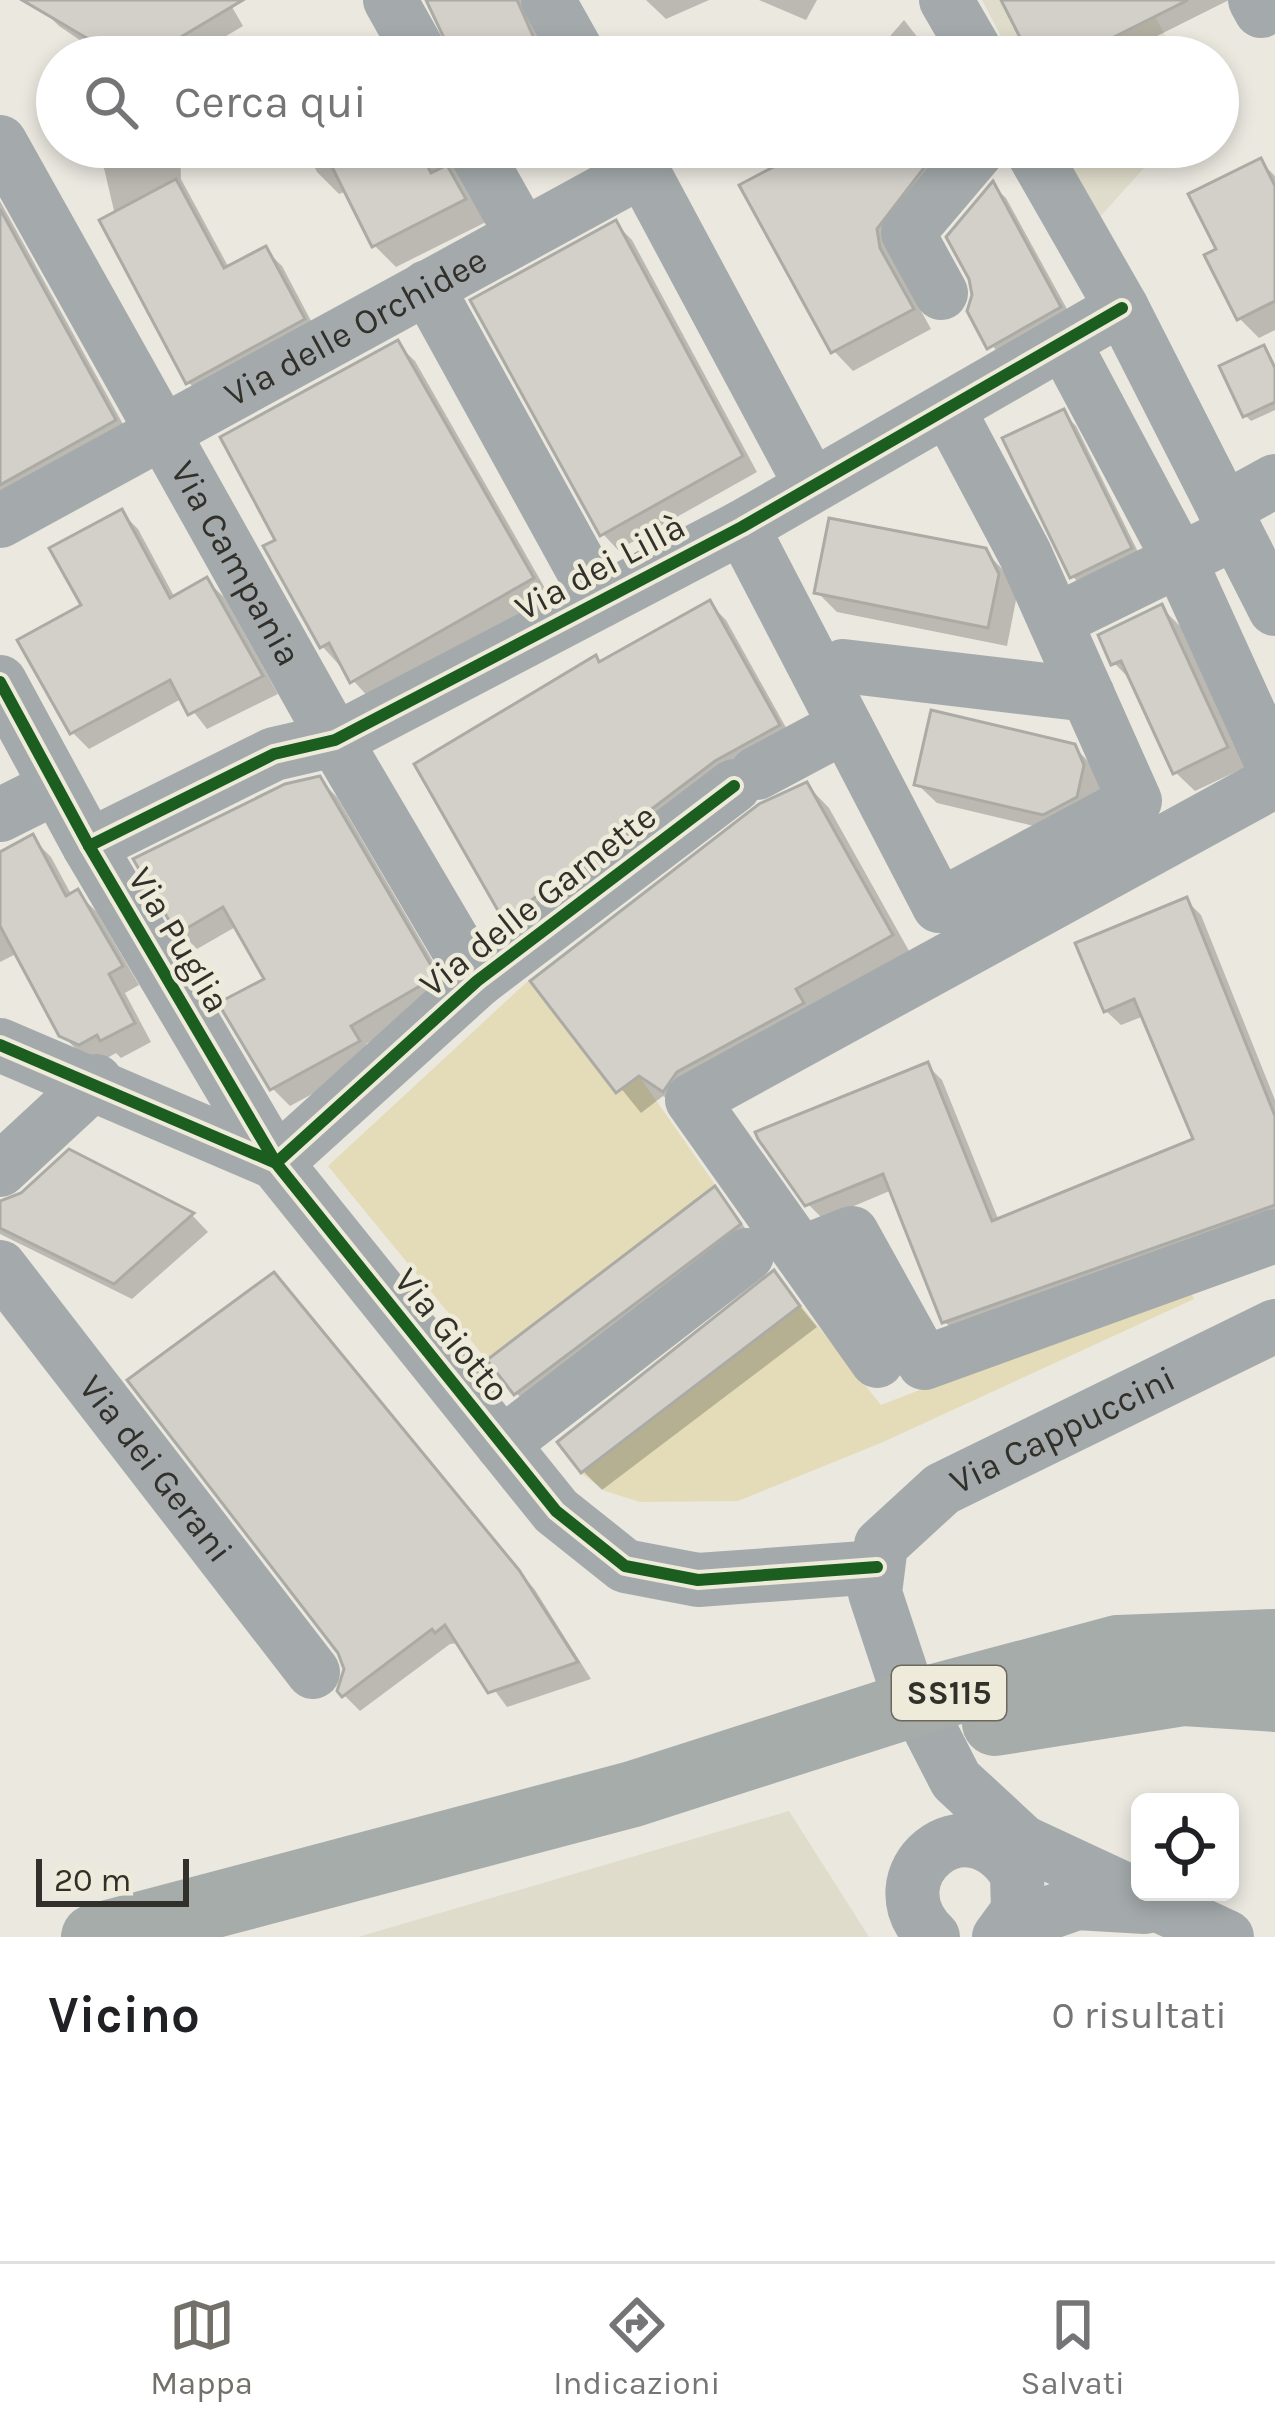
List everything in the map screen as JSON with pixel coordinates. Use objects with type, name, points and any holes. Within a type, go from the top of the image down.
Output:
[{"type":"main road","points":[[1118,1648],[1275,1604]]},
{"type":"main road","name":"SS115","points":[[94,1937],[632,1794],[935,1697],[1118,1648],[1275,1642]]},
{"type":"main road","name":"SS115","points":[[632,1794],[1100,1702],[1184,1693],[1275,1699]]},
{"type":"street","points":[[390,0],[410,36]]},
{"type":"street","points":[[548,0],[568,36]]},
{"type":"street","points":[[946,0],[967,36]]},
{"type":"street","name":"Via Campania","points":[[0,142],[335,740],[477,981]]},
{"type":"street","name":"Via delle Orchidee","points":[[484,168],[522,234]]},
{"type":"street","name":"Via delle Orchidee","points":[[0,521],[522,234],[622,168]]},
{"type":"street","points":[[642,168],[811,484]]},
{"type":"street","points":[[941,293],[908,232],[963,168]]},
{"type":"street","points":[[1042,168],[1122,308],[1275,609]]},
{"type":"street","name":"Via dei Lillà","points":[[428,287],[600,601]]},
{"type":"street","name":"Via dei Lillà","points":[[89,846],[274,754],[335,740],[742,527],[1122,308]]},
{"type":"street","points":[[1064,343],[1179,559],[1275,770]]},
{"type":"street","points":[[742,527],[939,906],[1135,801],[1055,621],[949,411]]},
{"type":"street","points":[[1055,621],[1179,559],[1275,481]]},
{"type":"street","points":[[843,666],[1088,695]]},
{"type":"street","name":"Via Puglia","points":[[0,682],[89,846],[276,1163]]},
{"type":"street","name":"Via delle Garnette","points":[[276,1163],[477,981],[746,780],[845,726]]},
{"type":"street","points":[[878,1361],[692,1100],[1275,781]]},
{"type":"street","points":[[0,815],[56,787]]},
{"type":"street","name":"Via Giotto","points":[[0,1045],[96,1082],[276,1163],[556,1511],[625,1566],[698,1580],[877,1567]]},
{"type":"street","points":[[0,1170],[96,1082]]},
{"type":"street","points":[[801,1253],[852,1233],[923,1363],[1275,1236]]},
{"type":"street","points":[[502,1444],[747,1256]]},
{"type":"street","name":"Via dei Gerani","points":[[0,1267],[313,1672]]},
{"type":"street","name":"Via Cappuccini","points":[[877,1567],[881,1545],[942,1489],[1275,1326]]},
{"type":"street","points":[[877,1567],[874,1593],[902,1676],[956,1780],[1040,1897]]},
{"type":"street","points":[[956,1780],[953,1818],[1040,1897]]},
{"type":"street","points":[[933,1937],[922,1927],[911,1895],[924,1860],[1040,1897],[1227,1937]]},
{"type":"shaded area","points":[[982,0],[1146,0],[1166,36],[1001,36]]},
{"type":"shaded area","points":[[1070,168],[1144,168],[1097,220]]},
{"type":"shaded area","points":[[529,980],[616,1093],[639,1076],[716,1186],[487,1360],[328,1166]]},
{"type":"shaded area","points":[[1187,1286],[1194,1299],[883,1442],[738,1501],[640,1502],[605,1491],[581,1473],[801,1305],[881,1405]]},
{"type":"shaded area","points":[[789,1811],[869,1937],[358,1937]]},
{"type":"building","points":[[22,0],[243,0],[182,36],[83,36]]},
{"type":"building","points":[[426,0],[517,0],[533,36],[443,36]]},
{"type":"building","points":[[1001,0],[1188,0],[1116,36],[1019,36]]},
{"type":"building","points":[[1261,158],[1275,186],[1275,301],[1237,320],[1204,255],[1216,249],[1188,194]]},
{"type":"building","points":[[332,168],[428,168],[431,173],[449,168],[466,199],[372,247]]},
{"type":"building","points":[[771,168],[924,168],[877,229],[880,248],[914,309],[831,353],[739,185]]},
{"type":"building","points":[[176,179],[224,268],[266,246],[305,319],[186,384],[99,220]]},
{"type":"building","points":[[993,181],[1061,307],[987,349],[967,311],[972,295],[969,279],[946,237]]},
{"type":"building","points":[[0,209],[116,420],[0,485]]},
{"type":"building","points":[[616,220],[743,456],[600,536],[470,300]]},
{"type":"building","points":[[398,340],[534,578],[350,683],[329,643],[320,648],[263,546],[275,540],[220,437]]},
{"type":"building","points":[[1264,345],[1275,368],[1275,402],[1243,417],[1219,366]]},
{"type":"building","points":[[1064,409],[1132,548],[1070,578],[1002,438]]},
{"type":"building","points":[[122,509],[170,598],[207,577],[263,676],[188,715],[170,680],[70,734],[17,640],[81,605],[49,548]]},
{"type":"building","points":[[829,518],[986,548],[999,574],[988,628],[814,593]]},
{"type":"building","points":[[710,600],[780,725],[715,761],[504,921],[414,764],[596,655],[599,662]]},
{"type":"building","points":[[1162,604],[1228,747],[1173,774],[1121,661],[1111,665],[1098,635]]},
{"type":"building","points":[[931,710],[1075,744],[1084,765],[1077,797],[1043,815],[914,785]]},
{"type":"building","points":[[320,776],[432,967],[432,979],[351,1026],[360,1041],[270,1090],[218,1003],[264,979],[223,907],[177,934],[133,859],[285,784]]},
{"type":"building","points":[[807,782],[893,935],[796,989],[804,1003],[677,1072],[663,1092],[639,1076],[616,1093],[530,981],[759,804]]},
{"type":"building","points":[[33,834],[66,896],[78,889],[123,966],[109,974],[135,1023],[100,1041],[97,1035],[79,1045],[59,1036],[0,926],[0,852]]},
{"type":"building","points":[[1187,897],[1275,1116],[1275,1205],[942,1323],[883,1174],[805,1206],[758,1139],[755,1132],[928,1062],[992,1221],[1193,1139],[1134,999],[1104,1012],[1075,943]]},
{"type":"building","points":[[69,1149],[194,1213],[114,1284],[0,1228],[0,1201],[21,1193]]},
{"type":"building","points":[[715,1186],[741,1224],[514,1395],[487,1360]]},
{"type":"building","points":[[774,1270],[800,1306],[581,1473],[557,1442]]},
{"type":"building","points":[[274,1272],[519,1570],[578,1662],[488,1693],[445,1625],[435,1633],[432,1629],[342,1697],[337,1691],[344,1669],[338,1653],[127,1380]]},
{"type":"cycle path","points":[[89,846],[274,754],[335,740],[742,527],[1122,308]]},
{"type":"cycle path","points":[[0,682],[89,846],[276,1163],[477,981],[734,786]]},
{"type":"cycle path","points":[[0,1045],[276,1163],[556,1511],[625,1566],[698,1580],[877,1567]]}]
